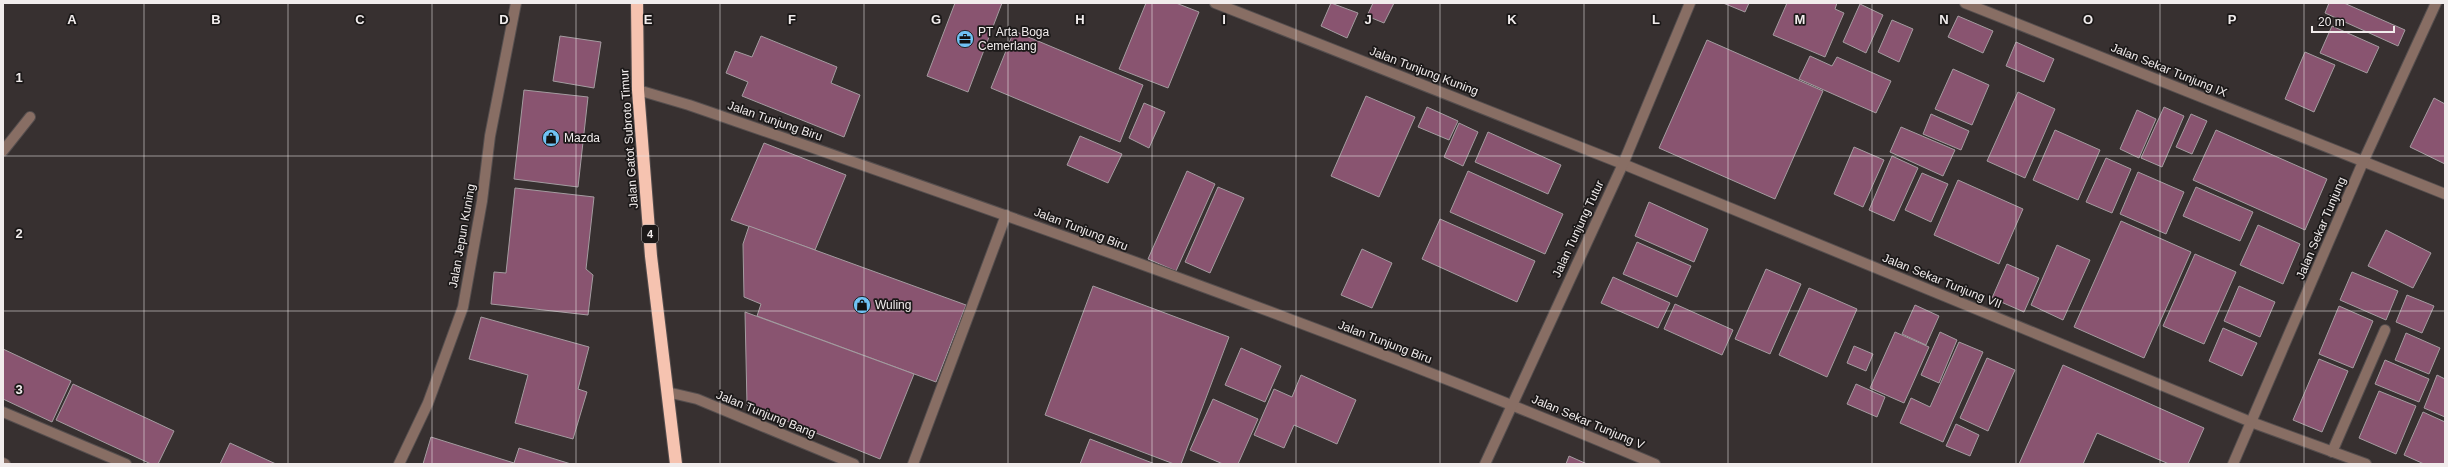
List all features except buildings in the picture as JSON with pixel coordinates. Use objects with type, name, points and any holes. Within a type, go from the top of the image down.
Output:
[{"type":"highway","name":"Jalan Gatot Subroto Timur","points":[[636,3],[638,90],[651,256],[676,464]]},
{"type":"street","name":"Jalan Jepun Kuning","points":[[399,464],[428,403],[463,307],[482,201],[490,136],[516,3]]},
{"type":"street","name":"Jalan Tunjung Kuning","points":[[1215,3],[1623,164]]},
{"type":"street","name":"Jalan Tunjung Tutur","points":[[1485,464],[1511,403],[1623,164],[1690,3]]},
{"type":"street","name":"Jalan Sekar Tunjung IX","points":[[1965,3],[2445,194]]},
{"type":"street","name":"Jalan Sekar Tunjung","points":[[2233,464],[2363,162],[2436,3]]},
{"type":"street","name":"Jalan Tunjung Biru","points":[[638,90],[689,105],[1006,214],[1511,403]]},
{"type":"street","points":[[3,151],[30,117]]},
{"type":"street","name":"Jalan Sekar Tunjung VII","points":[[1623,164],[2251,422],[2366,464]]},
{"type":"street","points":[[913,464],[1006,214]]},
{"type":"street","points":[[2332,452],[2385,330]]},
{"type":"street","name":"Jalan Tunjung Bang","points":[[667,392],[698,399],[854,464]]},
{"type":"street","name":"Jalan Sekar Tunjung V","points":[[1511,403],[1655,464]]},
{"type":"street","points":[[3,412],[126,464]]},
{"type":"place","name":"PT Arta Boga Cemerlang","points":[[965,39]]},
{"type":"place","name":"Mazda","points":[[551,138]]},
{"type":"place","name":"Wuling","points":[[862,305]]}]
